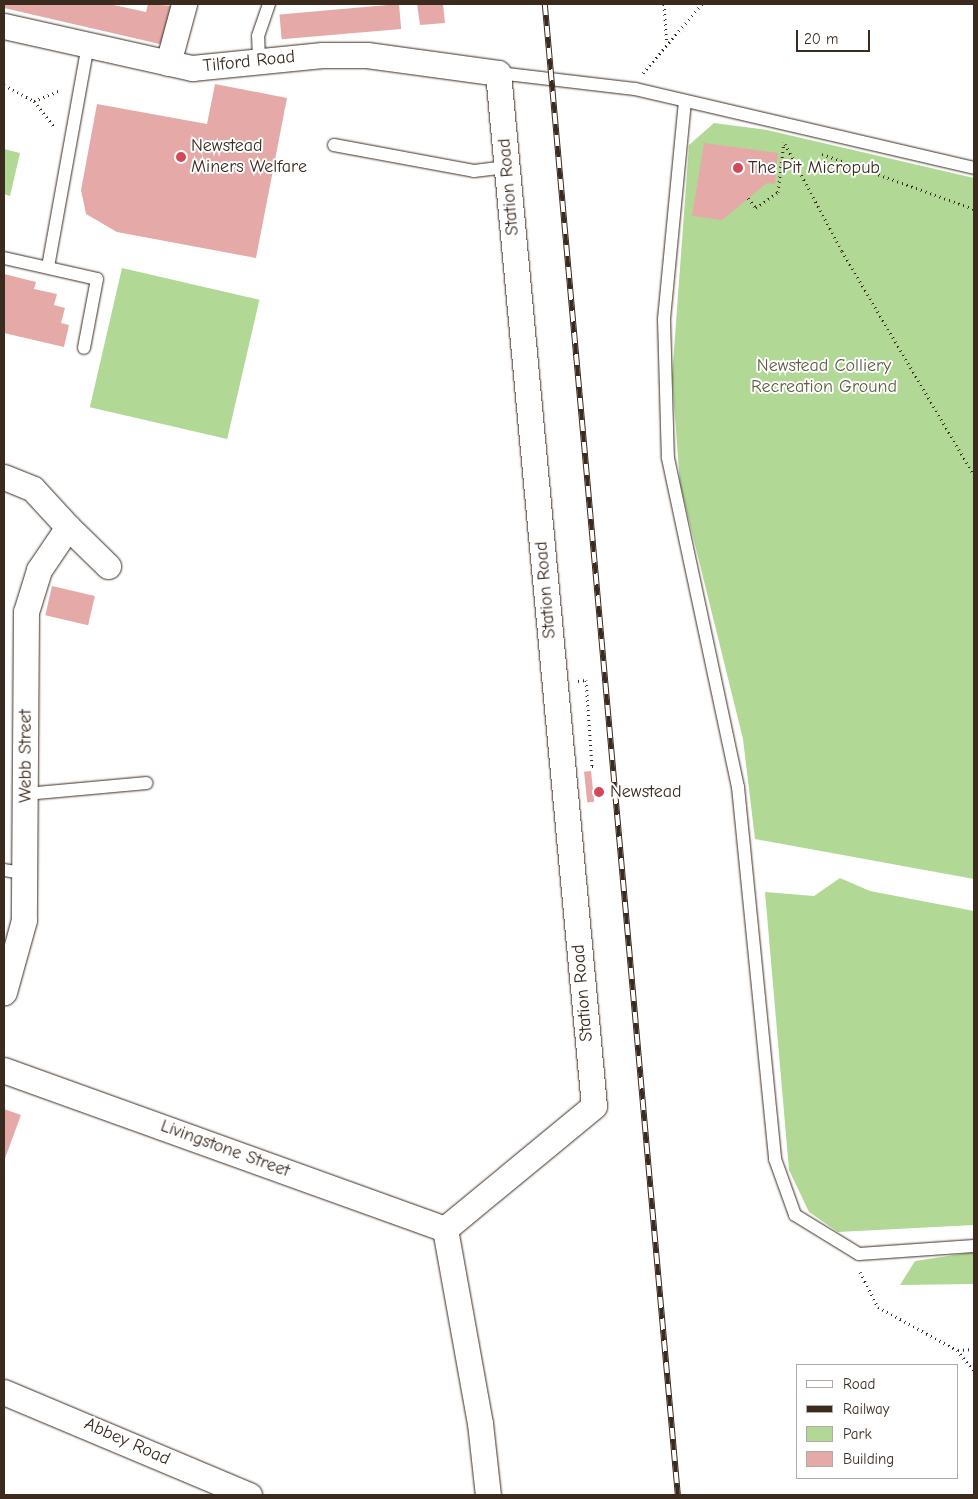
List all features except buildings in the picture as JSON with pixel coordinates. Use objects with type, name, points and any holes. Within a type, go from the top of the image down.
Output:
[{"type":"street","points":[[168,63],[184,4]]},
{"type":"street","name":"Tilford Road","points":[[4,26],[192,68],[259,61],[367,55],[498,74]]},
{"type":"street","name":"Station Road","points":[[445,1229],[594,1106],[498,74]]},
{"type":"street","points":[[4,477],[33,489],[108,566]]},
{"type":"street","name":"Webb Street","points":[[4,992],[24,920],[15,872],[26,794],[26,612],[39,570],[68,527]]},
{"type":"street","name":"Livingstone Street","points":[[4,1070],[445,1229]]},
{"type":"street","points":[[445,1229],[480,1423],[488,1495]]},
{"type":"street","name":"Abbey Road","points":[[4,1392],[249,1495]]},
{"type":"lane","points":[[259,61],[258,36],[268,4]]},
{"type":"lane","points":[[48,267],[88,45]]},
{"type":"lane","points":[[498,74],[635,89],[774,122],[972,165]]},
{"type":"lane","points":[[685,101],[664,319],[668,458],[738,786],[775,1159],[795,1215],[859,1254],[974,1246]]},
{"type":"lane","points":[[334,145],[474,171],[507,167]]},
{"type":"lane","points":[[4,258],[97,279],[84,348]]},
{"type":"lane","points":[[26,794],[146,783]]},
{"type":"path","points":[[664,4],[667,44]]},
{"type":"path","points":[[635,89],[667,44],[702,4]]},
{"type":"path","points":[[4,85],[34,101],[51,120],[67,161]]},
{"type":"path","points":[[34,101],[68,86]]},
{"type":"path","points":[[774,122],[842,251],[974,476]]},
{"type":"path","points":[[784,141],[792,144]]},
{"type":"path","points":[[748,198],[756,208],[778,192],[784,141]]},
{"type":"path","points":[[817,152],[974,209]]},
{"type":"path","points":[[859,1254],[860,1271],[878,1307],[957,1350],[974,1371]]},
{"type":"path","points":[[957,1350],[974,1349]]},
{"type":"green space","name":"Newstead Colliery Recreation Ground","points":[[714,123],[767,130],[974,178],[974,879],[755,839],[743,739],[680,484],[672,377],[689,145]]},
{"type":"green space","points":[[4,149],[20,153],[10,196],[4,194]]},
{"type":"green space","points":[[122,268],[259,300],[227,439],[90,407]]},
{"type":"green space","points":[[840,878],[870,891],[974,911],[974,1225],[838,1232],[809,1212],[789,1170],[765,892],[814,896]]},
{"type":"green space","points":[[974,1252],[974,1284],[900,1285],[915,1261]]},
{"type":"railway","points":[[545,4],[678,1495]]},
{"type":"place","name":"Newstead Miners Welfare","points":[[181,157]]},
{"type":"place","name":"The Pit Micropub","points":[[738,168]]},
{"type":"place","name":"Newstead","points":[[599,792]]}]
